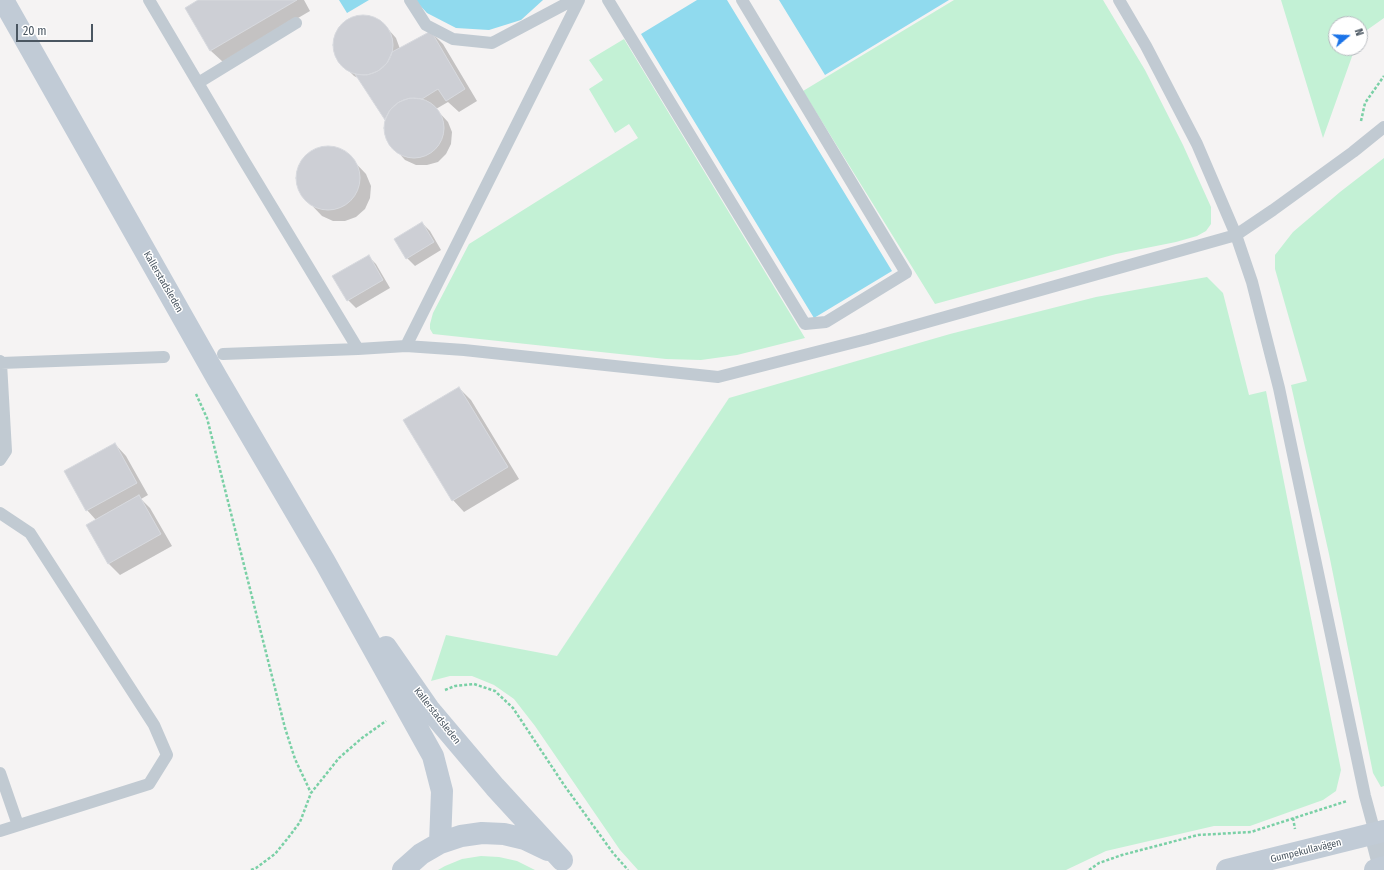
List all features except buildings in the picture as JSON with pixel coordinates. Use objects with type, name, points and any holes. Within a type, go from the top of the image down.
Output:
[{"type":"main road","name":"Kallerstadsleden","points":[[3,0],[217,378],[326,562],[433,756],[442,791],[440,843]]},
{"type":"main road","name":"Kallerstadsleden","points":[[326,562],[429,708],[495,787],[567,865]]},
{"type":"main road","name":"Gumpekullavägen","points":[[1227,870],[1379,832]]},
{"type":"main road","points":[[402,870],[421,854],[440,843],[461,836],[482,833],[504,834],[525,839],[544,848],[567,865]]},
{"type":"main road","points":[[1375,870],[1384,868]]},
{"type":"street","points":[[1379,832],[1384,868]]},
{"type":"lane","points":[[149,0],[358,349]]},
{"type":"lane","points":[[410,0],[426,25],[453,39],[492,43],[573,0]]},
{"type":"lane","points":[[406,346],[579,0]]},
{"type":"lane","points":[[608,0],[805,324],[826,322],[906,273],[742,0]]},
{"type":"lane","points":[[1118,0],[1146,46],[1197,144],[1236,235],[1252,282],[1279,388],[1365,796],[1379,832]]},
{"type":"lane","points":[[198,83],[296,23]]},
{"type":"lane","points":[[222,354],[406,346],[464,350],[718,377],[867,339],[1236,235],[1353,152],[1384,127]]},
{"type":"lane","points":[[0,460],[6,451],[1,362],[164,356]]},
{"type":"lane","points":[[0,513],[30,533],[154,725],[167,755],[150,784],[0,831]]},
{"type":"lane","points":[[0,773],[18,825]]},
{"type":"path","points":[[1353,152],[1365,103],[1384,76]]},
{"type":"path","points":[[194,389],[207,418],[285,728],[295,759],[311,793]]},
{"type":"path","points":[[443,690],[455,686],[474,684],[495,691],[513,708],[564,784],[613,853],[628,870]]},
{"type":"path","points":[[251,870],[275,854],[288,838],[300,822],[311,793],[339,758],[362,738],[390,719]]},
{"type":"path","points":[[1089,870],[1099,863],[1122,855],[1198,836],[1251,832],[1327,806],[1365,796]]},
{"type":"green space","points":[[954,0],[1103,0],[1145,70],[1183,145],[1211,207],[1211,224],[1206,231],[1197,236],[1176,242],[1116,254],[935,304],[803,91]]},
{"type":"green space","points":[[1281,0],[1384,0],[1384,18],[1368,29],[1368,16],[1328,16],[1328,56],[1352,56],[1323,138]]},
{"type":"green space","points":[[624,39],[805,338],[737,355],[701,360],[666,359],[433,334],[430,329],[430,324],[433,313],[469,244],[638,138],[629,124],[615,133],[589,89],[603,80],[589,60]]},
{"type":"green space","points":[[1384,158],[1384,786],[1381,787],[1373,773],[1329,554],[1291,385],[1307,381],[1275,269],[1275,255],[1293,232],[1340,192]]},
{"type":"green space","points":[[1207,277],[1223,293],[1249,395],[1266,391],[1341,770],[1336,791],[1323,800],[1250,826],[1214,826],[1106,851],[1066,870],[638,870],[620,850],[535,726],[514,699],[494,685],[472,676],[450,676],[431,681],[446,635],[557,656],[729,398],[950,334],[1096,297]]},
{"type":"green space","points":[[481,856],[499,857],[517,861],[535,870],[438,870],[462,859]]},
{"type":"water","points":[[339,0],[369,0],[347,13]]},
{"type":"water","points":[[415,0],[543,0],[521,20],[489,30],[456,28],[427,13]]},
{"type":"water","points":[[697,0],[727,0],[892,271],[814,318],[641,34]]},
{"type":"water","points":[[779,0],[949,0],[825,75]]}]
